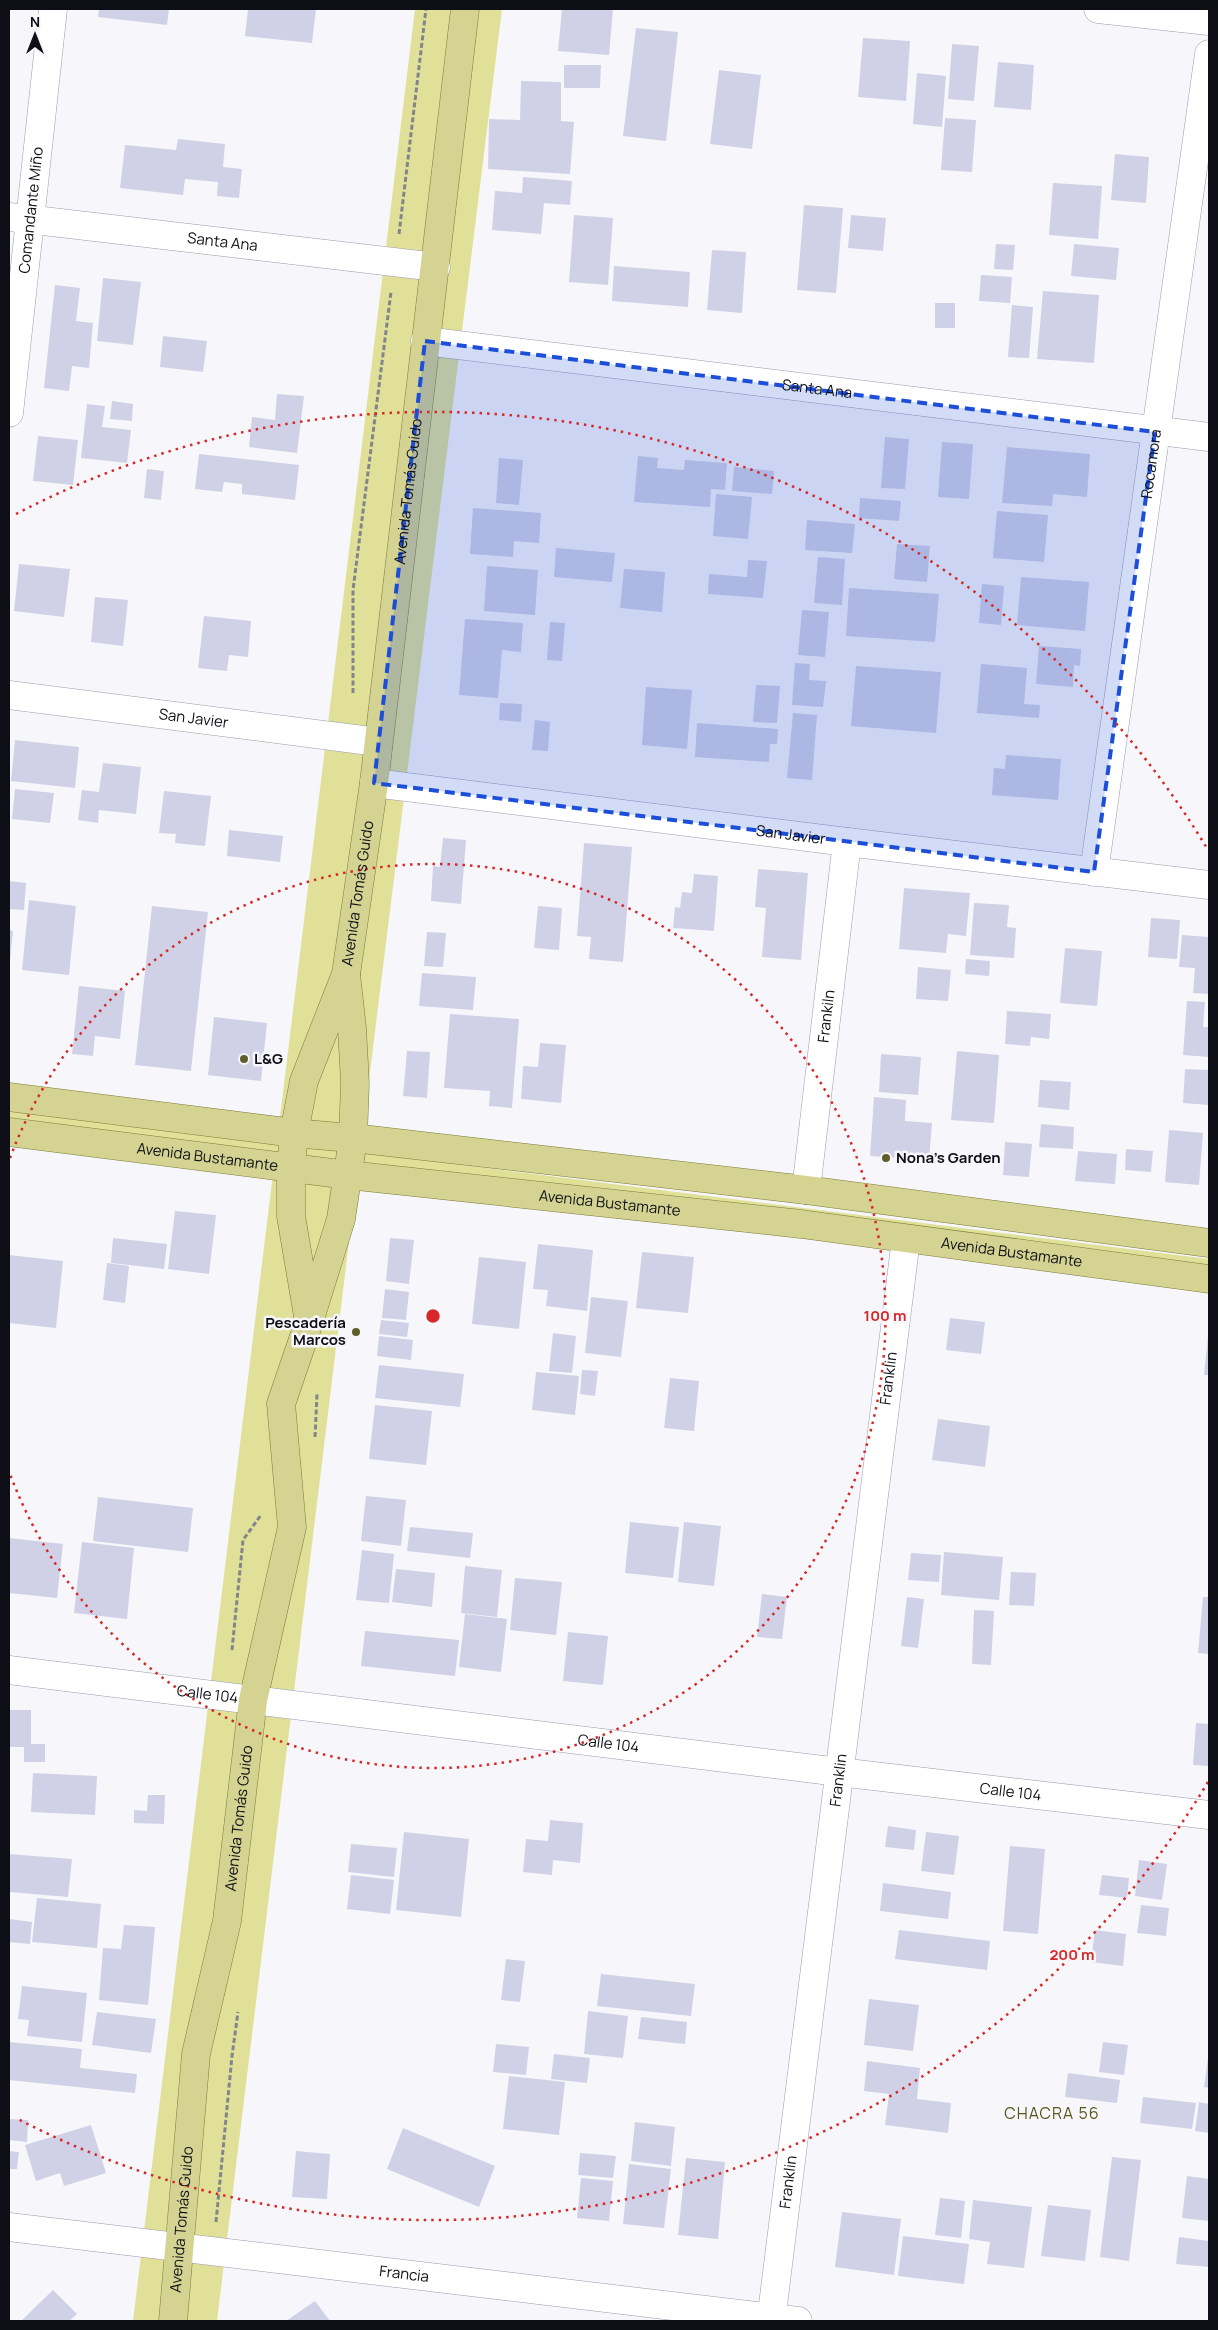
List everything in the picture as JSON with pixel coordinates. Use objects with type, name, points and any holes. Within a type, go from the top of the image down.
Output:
[{"type":"main road","name":"Avenida Tomás Guido","points":[[310,1322],[291,1216],[291,1168],[294,1133],[304,1081],[346,974],[374,783],[465,9]]},
{"type":"main road","name":"Avenida Tomás Guido","points":[[173,2321],[196,2054],[227,1921],[253,1700],[292,1527],[281,1404],[310,1322],[341,1219],[353,1139],[355,1074],[346,974]]},
{"type":"main road","points":[[9,1097],[294,1133],[806,1190],[1209,1244]]},
{"type":"main road","name":"Avenida Bustamante","points":[[9,1132],[291,1168],[801,1224],[1209,1278]]},
{"type":"street","name":"Comandante Miño","points":[[9,413],[20,219],[53,9]]},
{"type":"street","points":[[1098,9],[1209,21]]},
{"type":"street","name":"Rocamora","points":[[1094,872],[1209,54]]},
{"type":"street","name":"Santa Ana","points":[[20,219],[436,267]]},
{"type":"street","name":"Santa Ana","points":[[425,341],[1155,432],[1209,437]]},
{"type":"street","name":"San Javier","points":[[9,695],[378,742]]},
{"type":"street","name":"San Javier","points":[[374,783],[1209,885]]},
{"type":"street","name":"Frankiln","points":[[806,1190],[847,842]]},
{"type":"street","name":"Franklin","points":[[771,2320],[906,1239]]},
{"type":"street","name":"Calle 104","points":[[9,1670],[839,1772],[1209,1815]]},
{"type":"street","name":"Francia","points":[[9,2227],[771,2320],[798,2321]]},
{"type":"highlighted area","points":[[425,341],[1155,432],[1094,872],[374,783]]},
{"type":"green space","points":[[415,9],[502,9],[360,1152],[1209,1259],[1209,1278],[358,1168],[217,2321],[133,2321],[275,1157],[9,1123],[9,1108],[277,1142]]},
{"type":"building","points":[[99,9],[169,9],[167,25],[98,17]]},
{"type":"building","points":[[248,9],[316,9],[312,43],[245,36]]},
{"type":"building","points":[[562,9],[613,9],[609,55],[558,51]]},
{"type":"building","points":[[636,28],[678,32],[666,141],[623,136]]},
{"type":"building","points":[[863,38],[910,41],[906,101],[858,97]]},
{"type":"building","points":[[952,44],[979,46],[974,101],[948,99]]},
{"type":"building","points":[[998,62],[1034,65],[1031,110],[994,107]]},
{"type":"building","points":[[564,65],[601,65],[600,88],[564,88]]},
{"type":"building","points":[[719,70],[761,75],[752,149],[710,144]]},
{"type":"building","points":[[917,73],[946,76],[942,127],[913,124]]},
{"type":"building","points":[[521,81],[561,82],[561,121],[574,122],[570,174],[488,169],[489,119],[520,120]]},
{"type":"building","points":[[945,118],[976,120],[972,172],[941,170]]},
{"type":"building","points":[[178,139],[225,144],[223,167],[242,169],[239,198],[217,196],[218,182],[185,179],[183,195],[120,188],[125,145],[176,150]]},
{"type":"building","points":[[1115,154],[1149,157],[1146,203],[1111,200]]},
{"type":"building","points":[[523,177],[572,181],[570,205],[544,203],[541,234],[492,230],[495,191],[522,193]]},
{"type":"building","points":[[1053,183],[1102,186],[1098,239],[1049,235]]},
{"type":"building","points":[[804,205],[843,208],[836,293],[797,290]]},
{"type":"building","points":[[574,215],[613,218],[608,285],[569,282]]},
{"type":"building","points":[[851,215],[886,218],[883,251],[848,248]]},
{"type":"building","points":[[996,244],[1015,245],[1013,270],[994,269]]},
{"type":"building","points":[[1074,244],[1119,248],[1116,280],[1071,276]]},
{"type":"building","points":[[712,250],[746,252],[742,313],[707,310]]},
{"type":"building","points":[[614,266],[690,272],[688,307],[612,301]]},
{"type":"building","points":[[981,275],[1012,277],[1010,303],[979,301]]},
{"type":"building","points":[[103,278],[141,282],[133,345],[97,341]]},
{"type":"building","points":[[55,285],[80,288],[76,321],[93,323],[89,368],[72,366],[69,391],[44,388]]},
{"type":"building","points":[[1043,291],[1099,295],[1094,363],[1037,359]]},
{"type":"building","points":[[935,303],[955,303],[955,328],[935,328]]},
{"type":"building","points":[[1012,305],[1033,307],[1029,358],[1008,357]]},
{"type":"building","points":[[163,336],[207,341],[203,372],[160,367]]},
{"type":"building","points":[[277,394],[304,396],[297,453],[249,447],[252,417],[275,420]]},
{"type":"building","points":[[112,401],[133,404],[132,421],[110,419]]},
{"type":"building","points":[[87,404],[105,406],[102,427],[131,430],[127,463],[81,458]]},
{"type":"building","points":[[38,436],[78,440],[73,485],[33,481]]},
{"type":"building","points":[[885,437],[909,439],[905,489],[881,488]]},
{"type":"building","points":[[942,442],[973,444],[969,499],[938,497]]},
{"type":"building","points":[[1007,447],[1090,454],[1087,497],[1053,494],[1052,506],[1002,503]]},
{"type":"building","points":[[199,454],[299,465],[295,500],[242,494],[242,484],[224,482],[222,492],[195,489]]},
{"type":"building","points":[[638,456],[658,458],[657,468],[684,470],[685,460],[727,463],[725,490],[711,489],[710,507],[634,502]]},
{"type":"building","points":[[499,458],[523,460],[519,505],[496,503]]},
{"type":"building","points":[[734,467],[774,471],[772,494],[732,491]]},
{"type":"building","points":[[147,469],[164,471],[161,500],[144,498]]},
{"type":"building","points":[[716,494],[752,497],[748,539],[713,536]]},
{"type":"building","points":[[860,498],[901,501],[899,521],[859,518]]},
{"type":"building","points":[[473,508],[541,513],[539,543],[514,541],[513,557],[470,554]]},
{"type":"building","points":[[997,511],[1048,515],[1044,562],[993,558]]},
{"type":"building","points":[[807,520],[855,524],[852,553],[805,550]]},
{"type":"building","points":[[897,544],[930,546],[927,582],[894,579]]},
{"type":"building","points":[[556,548],[615,553],[612,582],[554,577]]},
{"type":"building","points":[[818,557],[845,559],[842,605],[814,603]]},
{"type":"building","points":[[748,560],[767,561],[763,598],[708,594],[709,574],[747,577]]},
{"type":"building","points":[[19,564],[70,569],[64,617],[14,611]]},
{"type":"building","points":[[487,566],[538,570],[535,615],[484,611]]},
{"type":"building","points":[[624,569],[665,572],[662,612],[620,608]]},
{"type":"building","points":[[1021,577],[1089,582],[1085,631],[1017,625]]},
{"type":"building","points":[[982,584],[1004,586],[1001,625],[979,623]]},
{"type":"building","points":[[849,588],[939,594],[935,642],[846,636]]},
{"type":"building","points":[[95,597],[128,600],[123,646],[91,642]]},
{"type":"building","points":[[802,610],[829,612],[825,657],[798,655]]},
{"type":"building","points":[[204,616],[251,621],[248,657],[229,655],[227,671],[198,668]]},
{"type":"building","points":[[465,619],[523,623],[521,652],[502,650],[498,698],[459,695]]},
{"type":"building","points":[[550,622],[565,623],[562,661],[547,660]]},
{"type":"building","points":[[1039,646],[1081,649],[1080,666],[1074,665],[1073,687],[1036,684]]},
{"type":"building","points":[[795,663],[810,664],[809,680],[826,681],[823,707],[792,705]]},
{"type":"building","points":[[981,664],[1027,668],[1024,704],[1040,705],[1039,718],[977,713]]},
{"type":"building","points":[[856,666],[941,672],[936,733],[851,726]]},
{"type":"building","points":[[756,685],[780,686],[777,723],[753,722]]},
{"type":"building","points":[[646,687],[692,690],[687,749],[642,745]]},
{"type":"building","points":[[500,703],[522,704],[521,722],[499,720]]},
{"type":"building","points":[[793,713],[817,715],[812,780],[787,778]]},
{"type":"building","points":[[535,720],[550,722],[548,751],[532,750]]},
{"type":"building","points":[[697,723],[778,729],[777,744],[770,744],[769,762],[695,757]]},
{"type":"building","points":[[15,740],[79,747],[75,788],[11,781]]},
{"type":"building","points":[[1006,755],[1061,759],[1058,800],[992,795],[994,768],[1005,769]]},
{"type":"building","points":[[103,763],[141,767],[136,814],[99,810],[98,823],[78,820],[82,790],[99,792]]},
{"type":"building","points":[[15,789],[54,793],[50,823],[12,819]]},
{"type":"building","points":[[164,791],[211,796],[205,846],[175,843],[176,834],[159,833]]},
{"type":"building","points":[[229,830],[283,836],[280,862],[227,856]]},
{"type":"building","points":[[443,838],[466,840],[461,904],[431,901],[433,866],[440,867]]},
{"type":"building","points":[[584,843],[632,847],[623,962],[589,959],[591,937],[577,936]]},
{"type":"building","points":[[758,869],[808,873],[801,960],[762,957],[766,908],[755,907]]},
{"type":"building","points":[[694,874],[718,876],[714,931],[673,928],[675,907],[680,908],[682,892],[692,893]]},
{"type":"building","points":[[9,881],[26,883],[24,910],[9,909]]},
{"type":"building","points":[[904,888],[970,893],[966,936],[948,934],[946,953],[899,949]]},
{"type":"building","points":[[29,900],[76,906],[69,975],[22,970]]},
{"type":"building","points":[[974,903],[1009,905],[1007,927],[1016,928],[1014,958],[970,955]]},
{"type":"building","points":[[152,906],[208,912],[191,1071],[135,1065]]},
{"type":"building","points":[[538,906],[562,908],[559,950],[534,948]]},
{"type":"building","points":[[1151,918],[1180,920],[1177,959],[1148,957]]},
{"type":"building","points":[[9,930],[13,931],[10,961],[9,961]]},
{"type":"building","points":[[427,932],[446,933],[443,967],[424,966]]},
{"type":"building","points":[[1182,935],[1209,937],[1209,994],[1193,993],[1195,968],[1179,967]]},
{"type":"building","points":[[1065,948],[1102,951],[1097,1006],[1060,1003]]},
{"type":"building","points":[[966,959],[990,961],[989,976],[965,974]]},
{"type":"building","points":[[918,967],[951,970],[948,1001],[916,999]]},
{"type":"building","points":[[422,973],[476,977],[473,1010],[419,1006]]},
{"type":"building","points":[[79,986],[125,991],[120,1039],[95,1036],[93,1056],[72,1054]]},
{"type":"building","points":[[1187,1001],[1205,1002],[1203,1027],[1209,1027],[1209,1057],[1183,1055]]},
{"type":"building","points":[[1007,1011],[1051,1014],[1049,1039],[1031,1037],[1030,1046],[1005,1044]]},
{"type":"building","points":[[450,1014],[519,1019],[512,1108],[489,1106],[490,1091],[444,1088]]},
{"type":"building","points":[[214,1017],[267,1023],[261,1081],[208,1075]]},
{"type":"building","points":[[540,1043],[566,1045],[561,1103],[521,1099],[523,1066],[538,1067]]},
{"type":"building","points":[[407,1051],[430,1052],[427,1098],[403,1096]]},
{"type":"building","points":[[957,1051],[999,1055],[994,1123],[951,1120]]},
{"type":"building","points":[[881,1054],[921,1057],[918,1095],[879,1092]]},
{"type":"building","points":[[1185,1069],[1209,1070],[1209,1105],[1183,1103]]},
{"type":"building","points":[[1040,1080],[1071,1082],[1069,1110],[1038,1107]]},
{"type":"building","points":[[874,1097],[906,1100],[905,1121],[932,1123],[929,1160],[870,1156]]},
{"type":"building","points":[[1041,1124],[1074,1127],[1073,1149],[1039,1147]]},
{"type":"building","points":[[1169,1130],[1203,1133],[1199,1185],[1165,1182]]},
{"type":"building","points":[[1005,1142],[1032,1144],[1029,1177],[1003,1175]]},
{"type":"building","points":[[1126,1149],[1153,1151],[1151,1172],[1125,1170]]},
{"type":"building","points":[[1078,1151],[1117,1154],[1115,1184],[1075,1181]]},
{"type":"building","points":[[175,1211],[216,1215],[209,1274],[168,1269]]},
{"type":"building","points":[[113,1238],[167,1244],[164,1269],[111,1263]]},
{"type":"building","points":[[390,1238],[414,1240],[409,1284],[386,1281]]},
{"type":"building","points":[[538,1244],[593,1250],[587,1311],[546,1306],[548,1290],[533,1289]]},
{"type":"building","points":[[642,1252],[694,1257],[688,1313],[636,1308]]},
{"type":"building","points":[[9,1255],[63,1261],[56,1328],[9,1323]]},
{"type":"building","points":[[479,1257],[526,1262],[519,1329],[472,1324]]},
{"type":"building","points":[[107,1263],[129,1266],[125,1303],[103,1300]]},
{"type":"building","points":[[385,1289],[409,1292],[406,1320],[382,1318]]},
{"type":"building","points":[[591,1297],[628,1301],[621,1357],[585,1353]]},
{"type":"building","points":[[950,1318],[985,1322],[981,1354],[946,1350]]},
{"type":"building","points":[[381,1320],[409,1323],[407,1337],[379,1334]]},
{"type":"building","points":[[553,1333],[576,1336],[572,1373],[549,1371]]},
{"type":"building","points":[[379,1336],[413,1340],[411,1360],[377,1356]]},
{"type":"building","points":[[1208,1336],[1209,1375],[1204,1375]]},
{"type":"building","points":[[379,1365],[464,1374],[460,1407],[375,1398]]},
{"type":"building","points":[[582,1370],[598,1371],[595,1396],[580,1394]]},
{"type":"building","points":[[536,1372],[579,1376],[575,1415],[532,1410]]},
{"type":"building","points":[[670,1378],[699,1381],[694,1431],[664,1428]]},
{"type":"building","points":[[375,1405],[432,1411],[426,1465],[369,1459]]},
{"type":"building","points":[[938,1419],[990,1426],[985,1467],[932,1460]]},
{"type":"building","points":[[366,1496],[406,1500],[401,1546],[361,1541]]},
{"type":"building","points":[[98,1497],[193,1508],[188,1552],[93,1541]]},
{"type":"building","points":[[630,1522],[679,1527],[673,1578],[625,1573]]},
{"type":"building","points":[[684,1522],[721,1526],[714,1586],[678,1582]]},
{"type":"building","points":[[410,1527],[473,1533],[470,1558],[407,1551]]},
{"type":"building","points":[[9,1538],[63,1544],[57,1598],[9,1593]]},
{"type":"building","points":[[82,1542],[134,1548],[127,1619],[74,1613]]},
{"type":"building","points":[[362,1550],[394,1554],[389,1603],[356,1600]]},
{"type":"building","points":[[944,1552],[1003,1557],[999,1600],[941,1595]]},
{"type":"building","points":[[911,1553],[941,1555],[939,1582],[908,1580]]},
{"type":"building","points":[[465,1566],[502,1570],[497,1617],[461,1613]]},
{"type":"building","points":[[396,1569],[435,1573],[432,1607],[392,1602]]},
{"type":"building","points":[[1011,1572],[1036,1573],[1034,1606],[1009,1605]]},
{"type":"building","points":[[515,1578],[562,1582],[556,1635],[510,1630]]},
{"type":"building","points":[[762,1594],[787,1597],[782,1639],[757,1637]]},
{"type":"building","points":[[907,1597],[924,1599],[918,1648],[901,1646]]},
{"type":"building","points":[[1203,1597],[1209,1597],[1209,1654],[1198,1653]]},
{"type":"building","points":[[974,1610],[994,1611],[991,1665],[972,1664]]},
{"type":"building","points":[[465,1614],[507,1619],[501,1672],[459,1667]]},
{"type":"building","points":[[365,1631],[459,1640],[455,1676],[361,1666]]},
{"type":"building","points":[[568,1632],[608,1636],[603,1685],[563,1681]]},
{"type":"building","points":[[9,1710],[31,1710],[31,1744],[45,1744],[45,1762],[24,1762],[24,1747],[9,1747]]},
{"type":"building","points":[[1196,1723],[1209,1724],[1209,1766],[1193,1765]]},
{"type":"building","points":[[33,1773],[97,1776],[95,1815],[31,1812]]},
{"type":"building","points":[[148,1795],[165,1795],[164,1824],[134,1823],[134,1810],[147,1811]]},
{"type":"building","points":[[550,1820],[583,1823],[580,1863],[553,1860],[552,1875],[523,1872],[526,1839],[548,1841]]},
{"type":"building","points":[[888,1826],[916,1830],[914,1850],[885,1847]]},
{"type":"building","points":[[404,1832],[469,1839],[461,1917],[396,1910]]},
{"type":"building","points":[[926,1832],[959,1836],[954,1875],[921,1871]]},
{"type":"building","points":[[351,1844],[397,1848],[394,1877],[348,1872]]},
{"type":"building","points":[[1010,1846],[1045,1849],[1038,1934],[1003,1931]]},
{"type":"building","points":[[9,1854],[72,1859],[68,1897],[9,1892]]},
{"type":"building","points":[[1139,1860],[1167,1864],[1162,1900],[1135,1896]]},
{"type":"building","points":[[351,1875],[394,1880],[390,1914],[347,1909]]},
{"type":"building","points":[[1102,1875],[1129,1878],[1127,1898],[1099,1895]]},
{"type":"building","points":[[883,1883],[951,1892],[948,1919],[880,1911]]},
{"type":"building","points":[[37,1898],[101,1904],[97,1948],[32,1942]]},
{"type":"building","points":[[1141,1905],[1169,1908],[1166,1936],[1137,1933]]},
{"type":"building","points":[[9,1919],[32,1922],[30,1944],[9,1942]]},
{"type":"building","points":[[124,1925],[155,1927],[148,2005],[99,2000],[103,1948],[121,1949]]},
{"type":"building","points":[[899,1930],[990,1941],[987,1970],[895,1959]]},
{"type":"building","points":[[1095,1930],[1126,1934],[1123,1966],[1091,1962]]},
{"type":"building","points":[[506,1959],[525,1961],[520,2002],[501,2000]]},
{"type":"building","points":[[601,1974],[695,1984],[691,2016],[597,2006]]},
{"type":"building","points":[[22,1986],[87,1993],[82,2042],[27,2036],[29,2020],[18,2019]]},
{"type":"building","points":[[869,1999],[919,2005],[913,2051],[864,2045]]},
{"type":"building","points":[[588,2011],[628,2016],[623,2058],[584,2054]]},
{"type":"building","points":[[97,2012],[156,2019],[151,2053],[92,2045]]},
{"type":"building","points":[[641,2017],[687,2022],[685,2044],[638,2039]]},
{"type":"building","points":[[9,2042],[82,2049],[80,2068],[137,2074],[135,2093],[9,2080]]},
{"type":"building","points":[[1103,2042],[1128,2045],[1124,2075],[1099,2072]]},
{"type":"building","points":[[496,2044],[529,2047],[526,2075],[493,2072]]},
{"type":"building","points":[[554,2054],[590,2058],[587,2083],[551,2079]]},
{"type":"building","points":[[1209,2058],[1209,2088],[1204,2087]]},
{"type":"building","points":[[867,2061],[920,2068],[917,2099],[951,2103],[948,2133],[885,2125],[889,2094],[864,2091]]},
{"type":"building","points":[[1068,2073],[1120,2080],[1117,2103],[1065,2097]]},
{"type":"building","points":[[509,2076],[565,2082],[559,2135],[503,2129]]},
{"type":"building","points":[[1143,2097],[1196,2103],[1192,2129],[1140,2123]]},
{"type":"building","points":[[1199,2102],[1209,2104],[1209,2133],[1195,2131]]},
{"type":"building","points":[[9,2119],[28,2120],[27,2142],[9,2140]]},
{"type":"building","points":[[635,2122],[675,2127],[671,2166],[631,2161]]},
{"type":"building","points":[[91,2125],[106,2173],[64,2186],[60,2173],[36,2181],[25,2145]]},
{"type":"building","points":[[403,2128],[495,2166],[479,2207],[387,2169]]},
{"type":"building","points":[[9,2151],[19,2152],[17,2169],[9,2169]]},
{"type":"building","points":[[296,2151],[330,2154],[327,2199],[292,2197]]},
{"type":"building","points":[[580,2153],[616,2156],[613,2178],[578,2175]]},
{"type":"building","points":[[1112,2157],[1141,2160],[1129,2261],[1100,2257]]},
{"type":"building","points":[[686,2158],[725,2162],[718,2239],[678,2235]]},
{"type":"building","points":[[629,2164],[671,2169],[664,2228],[623,2224]]},
{"type":"building","points":[[1187,2176],[1209,2179],[1209,2221],[1182,2218]]},
{"type":"building","points":[[581,2178],[613,2181],[609,2221],[577,2218]]},
{"type":"building","points":[[940,2198],[965,2201],[961,2238],[935,2235]]},
{"type":"building","points":[[973,2200],[1032,2207],[1024,2268],[987,2264],[990,2242],[969,2239]]},
{"type":"building","points":[[1048,2205],[1091,2210],[1085,2261],[1041,2256]]},
{"type":"building","points":[[842,2212],[901,2219],[894,2275],[835,2267]]},
{"type":"building","points":[[903,2236],[969,2244],[964,2284],[898,2276]]},
{"type":"building","points":[[1179,2237],[1209,2241],[1209,2267],[1176,2264]]},
{"type":"building","points":[[53,2290],[77,2314],[69,2321],[21,2321]]},
{"type":"building","points":[[315,2301],[330,2321],[286,2321]]},
{"type":"place","name":"L&G","points":[[244,1059]]},
{"type":"place","name":"Nona's Garden","points":[[886,1158]]},
{"type":"place","name":"Pescadería Marcos","points":[[356,1332]]},
{"type":"district","name":"CHACRA 56","points":[[1052,2113]]}]
